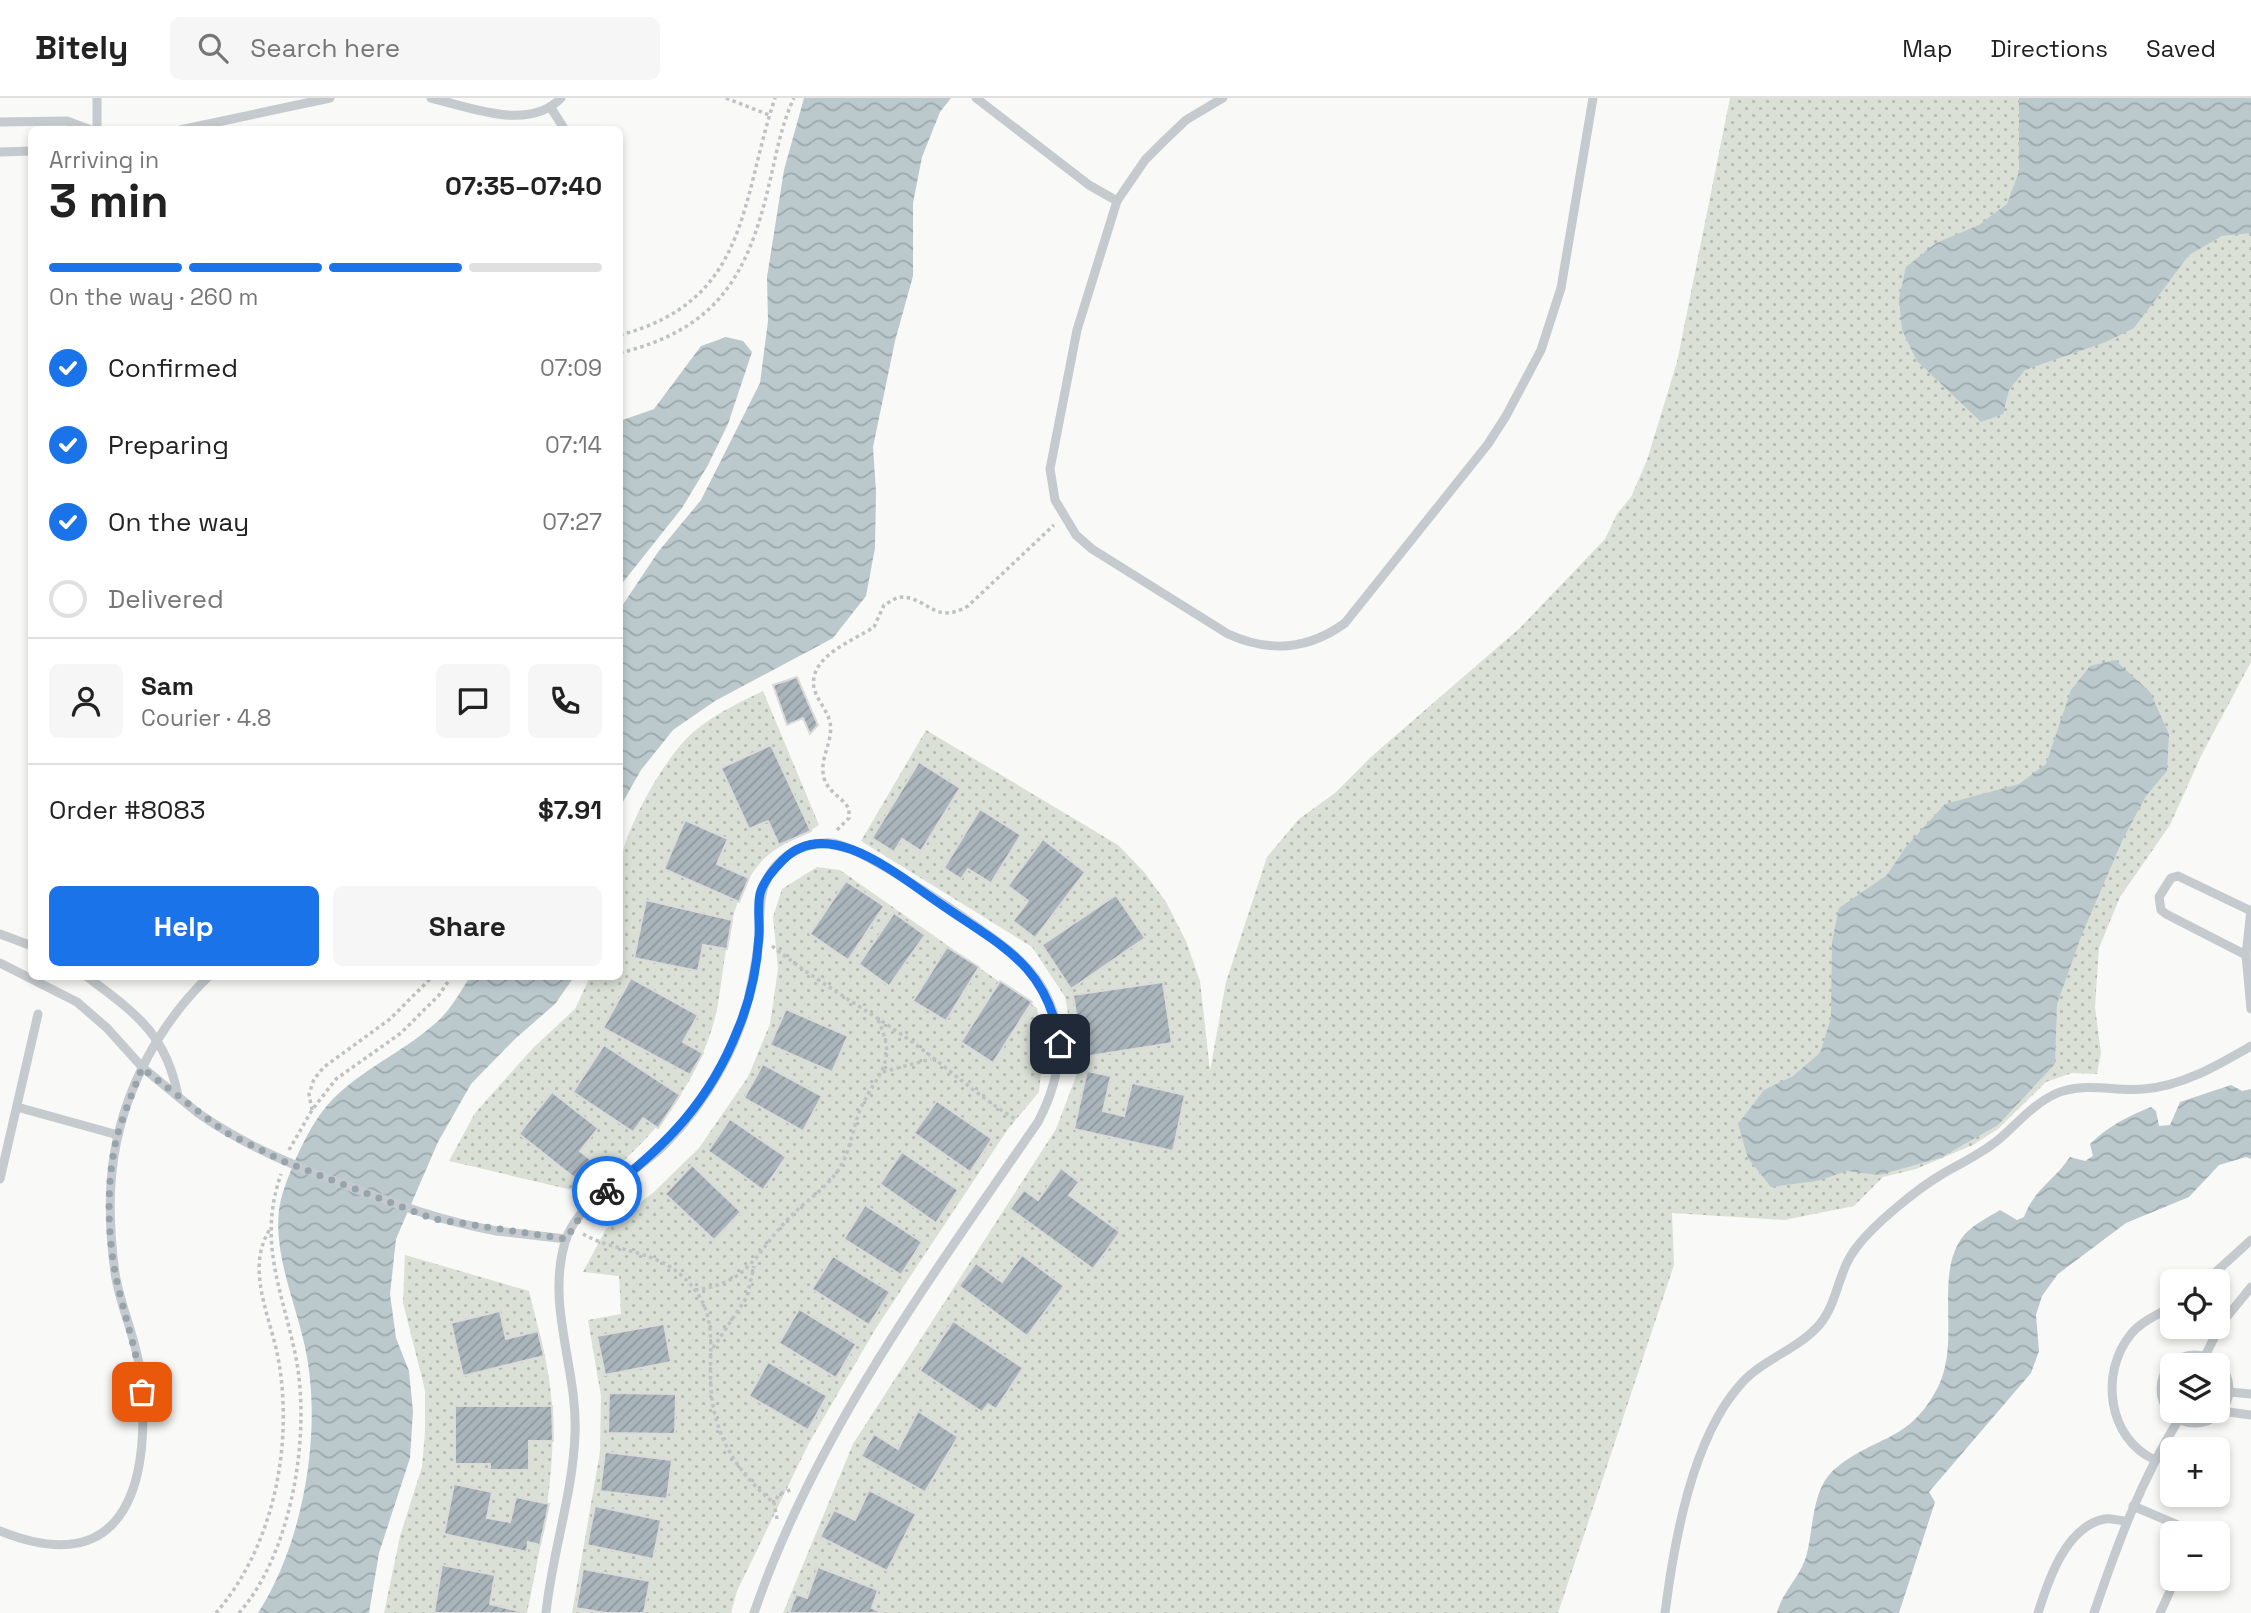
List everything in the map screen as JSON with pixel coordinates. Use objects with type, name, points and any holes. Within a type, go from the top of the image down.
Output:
[{"type":"lane","points":[[97,98],[97,126]]},
{"type":"lane","points":[[199,126],[330,98]]},
{"type":"lane","points":[[431,98],[522,116],[551,108],[561,98]]},
{"type":"lane","points":[[976,98],[1089,185],[1117,201]]},
{"type":"lane","points":[[1223,98],[1186,120],[1144,160],[1117,201],[1077,330],[1052,447],[1052,485],[1063,517],[1092,549],[1228,635],[1247,643],[1272,648],[1312,642],[1345,623],[1488,444],[1506,416],[1541,349],[1561,288],[1593,98]]},
{"type":"lane","points":[[551,108],[562,126]]},
{"type":"lane","points":[[0,122],[67,121],[80,126]]},
{"type":"lane","points":[[0,152],[28,151]]},
{"type":"lane","points":[[546,1613],[575,1436],[574,1383],[559,1301],[559,1270],[566,1239],[572,1228],[598,1199],[665,1144],[695,1109],[720,1070],[739,1028],[752,983],[759,936],[760,892],[771,872],[788,855],[808,845],[832,843],[875,860],[1009,951],[1029,970],[1045,992],[1055,1017],[1060,1044],[1058,1071],[1051,1098],[1038,1122],[931,1277],[835,1437],[789,1529],[754,1613]]},
{"type":"lane","points":[[2246,955],[2161,910],[2159,897],[2171,878],[2178,876],[2251,911],[2246,955],[2251,1009]]},
{"type":"lane","points":[[0,934],[28,945]]},
{"type":"lane","points":[[0,962],[28,977]]},
{"type":"lane","points":[[35,980],[77,1002],[107,1028],[142,1068],[198,1113],[254,1149],[434,1219],[498,1231],[566,1239]]},
{"type":"lane","points":[[91,980],[157,1037],[171,1065],[178,1096]]},
{"type":"lane","points":[[0,1531],[27,1542],[53,1547],[79,1544],[103,1532],[122,1514],[134,1491],[144,1417],[139,1368],[116,1275],[110,1228],[111,1181],[118,1135],[142,1068],[157,1037],[206,980]]},
{"type":"lane","points":[[0,1179],[38,1014]]},
{"type":"lane","points":[[1665,1613],[1687,1503],[1701,1451],[1717,1415],[1741,1384],[1820,1324],[1855,1248],[1926,1185],[1973,1158],[2049,1097],[2081,1088],[2145,1089],[2186,1080],[2251,1046]]},
{"type":"lane","points":[[17,1107],[118,1135]]},
{"type":"lane","points":[[2219,1269],[2251,1240]]},
{"type":"lane","points":[[2206,1353],[2221,1324],[2251,1287]]},
{"type":"lane","points":[[2155,1460],[2141,1454],[2122,1431],[2113,1406],[2112,1380],[2118,1355],[2132,1333],[2160,1315]]},
{"type":"lane","points":[[2230,1392],[2251,1394]]},
{"type":"lane","points":[[2230,1412],[2251,1415]]},
{"type":"lane","points":[[2095,1613],[2133,1506],[2177,1423]]},
{"type":"lane","points":[[2133,1506],[2168,1521]]},
{"type":"lane","points":[[2038,1613],[2064,1550],[2082,1531],[2105,1519],[2127,1521]]},
{"type":"lane","points":[[2160,1613],[2170,1591]]},
{"type":"path","points":[[726,98],[769,115]]},
{"type":"path","points":[[623,334],[649,327],[681,310],[709,284],[731,252],[775,98]]},
{"type":"path","points":[[623,352],[656,344],[679,331],[723,296],[747,260],[794,98]]},
{"type":"path","points":[[832,843],[836,831],[850,814],[847,805],[829,788],[822,770],[830,732],[827,714],[814,686],[819,665],[858,634],[874,627],[884,605],[898,597],[912,599],[936,612],[946,614],[968,606],[1063,517]]},
{"type":"path","points":[[759,936],[817,980],[932,1059],[972,1091],[1015,1119]]},
{"type":"path","points":[[312,1110],[310,1094],[314,1079],[324,1067],[390,1019],[429,980]]},
{"type":"path","points":[[285,1160],[312,1110],[336,1079],[401,1032],[439,995],[449,980]]},
{"type":"path","points":[[695,1290],[727,1283],[755,1264],[789,1218],[830,1181],[839,1168],[863,1103],[883,1072],[886,1045],[878,1020]]},
{"type":"path","points":[[883,1072],[907,1063],[932,1059]]},
{"type":"path","points":[[239,1613],[250,1601],[287,1520],[297,1466],[299,1406],[296,1362],[272,1268],[271,1228],[281,1173]]},
{"type":"path","points":[[216,1613],[235,1591],[254,1554],[270,1515],[279,1464],[279,1364],[258,1274],[257,1258],[271,1228]]},
{"type":"path","points":[[572,1228],[591,1239],[668,1265],[695,1290],[709,1318],[713,1348],[711,1391],[722,1436],[744,1475],[774,1503]]},
{"type":"path","points":[[713,1348],[747,1297],[755,1264]]},
{"type":"shaded area","points":[[1730,98],[2251,98],[2251,662],[2201,756],[2170,825],[2120,897],[2099,948],[2095,1007],[2101,1053],[2097,1074],[2072,1073],[2046,1082],[1998,1129],[1973,1145],[1916,1169],[1883,1177],[1854,1206],[1784,1220],[1672,1213],[1674,1265],[1558,1613],[783,1613],[853,1444],[1056,1129],[1078,1071],[1065,997],[1032,947],[861,841],[926,730],[1118,845],[1144,872],[1166,902],[1186,941],[1200,981],[1210,1071],[1226,982],[1267,857],[1299,819],[1335,793],[1372,756],[1521,627],[1605,539],[1617,514],[1631,497],[1647,460],[1677,362]]},
{"type":"shaded area","points":[[763,691],[819,825],[767,856],[750,877],[741,894],[730,930],[711,1033],[686,1087],[669,1111],[630,1155],[585,1193],[449,1161],[475,1113],[533,1048],[575,1009],[589,980],[623,980],[624,848],[637,815],[665,765],[685,740],[722,712]]},
{"type":"shaded area","points":[[817,867],[840,870],[1037,1008],[1044,1045],[1039,1092],[1008,1129],[876,1328],[809,1443],[737,1591],[731,1613],[572,1613],[600,1452],[601,1396],[588,1320],[621,1314],[619,1276],[583,1272],[606,1229],[654,1192],[699,1148],[748,1077],[770,1024],[778,969],[773,917],[782,889]]},
{"type":"shaded area","points":[[405,1255],[529,1291],[549,1377],[553,1432],[550,1485],[527,1613],[384,1613],[400,1536],[422,1467],[425,1432],[425,1390],[403,1303]]},
{"type":"water","points":[[804,98],[951,98],[940,112],[922,157],[913,203],[913,276],[895,341],[873,447],[876,491],[875,548],[866,596],[833,638],[715,701],[673,730],[641,770],[623,802],[623,604],[658,552],[701,500],[760,383],[768,321],[767,277],[784,170]]},
{"type":"water","points":[[2019,98],[2251,98],[2251,233],[2222,236],[2189,255],[2134,328],[2106,342],[2025,370],[2009,390],[2003,414],[1981,422],[1917,361],[1902,330],[1899,298],[1906,267],[1936,243],[1979,225],[2007,204],[2019,172]]},
{"type":"water","points":[[726,337],[743,341],[752,352],[728,424],[708,465],[682,508],[623,582],[623,420],[654,409],[701,346]]},
{"type":"water","points":[[2115,660],[2150,692],[2169,734],[2167,771],[2146,796],[2123,839],[2082,934],[2057,1004],[2055,1064],[1998,1125],[1940,1158],[1879,1175],[1847,1171],[1817,1181],[1771,1187],[1748,1158],[1738,1124],[1764,1090],[1793,1076],[1820,1053],[1831,1018],[1832,942],[1839,908],[1887,875],[1905,848],[1945,804],[2019,784],[2046,764],[2071,690],[2090,666]]},
{"type":"water","points":[[468,980],[572,980],[555,1004],[515,1039],[471,1084],[438,1142],[396,1239],[390,1294],[396,1338],[409,1371],[413,1411],[410,1458],[379,1553],[369,1613],[258,1613],[274,1585],[298,1520],[310,1449],[310,1379],[305,1347],[280,1250],[278,1230],[283,1192],[305,1140],[328,1104],[349,1085],[427,1030],[452,1005]]},
{"type":"water","points":[[2231,1085],[2242,1091],[2251,1089],[2251,1159],[2246,1157],[2219,1165],[2189,1197],[2126,1223],[2058,1274],[2042,1296],[2036,1315],[2039,1351],[2031,1373],[1929,1492],[1935,1502],[1899,1613],[1777,1613],[1806,1557],[1818,1498],[1828,1476],[1851,1457],[1892,1436],[1916,1419],[1938,1387],[1948,1349],[1950,1267],[1955,1250],[1965,1234],[2000,1210],[2017,1220],[2024,1217],[2033,1199],[2070,1157],[2085,1161],[2093,1156],[2090,1144],[2118,1122],[2151,1107],[2156,1111],[2159,1126],[2170,1125],[2180,1102]]},
{"type":"building","points":[[797,677],[818,725],[810,734],[803,718],[787,725],[773,685]]},
{"type":"building","points":[[771,745],[811,831],[779,845],[768,821],[749,829],[721,768]]},
{"type":"building","points":[[919,762],[960,788],[921,851],[902,839],[894,852],[872,838]]},
{"type":"building","points":[[980,809],[1021,835],[991,883],[968,869],[961,879],[944,868]]},
{"type":"building","points":[[685,820],[728,839],[717,864],[749,878],[739,902],[664,869]]},
{"type":"building","points":[[1043,839],[1085,872],[1035,938],[1013,921],[1028,901],[1008,886]]},
{"type":"building","points":[[846,881],[884,906],[848,960],[810,934]]},
{"type":"building","points":[[1116,895],[1145,938],[1071,989],[1042,945]]},
{"type":"building","points":[[646,900],[732,920],[727,949],[703,945],[698,971],[634,958]]},
{"type":"building","points":[[894,913],[925,935],[889,986],[859,964]]},
{"type":"building","points":[[947,947],[979,967],[946,1021],[913,1001]]},
{"type":"building","points":[[631,978],[698,1015],[683,1042],[703,1053],[690,1075],[603,1028]]},
{"type":"building","points":[[1000,981],[1032,1002],[993,1063],[961,1042]]},
{"type":"building","points":[[1163,982],[1172,1043],[1083,1057],[1073,995]]},
{"type":"building","points":[[786,1009],[848,1036],[832,1072],[770,1045]]},
{"type":"building","points":[[604,1045],[680,1095],[658,1128],[643,1118],[633,1132],[573,1092]]},
{"type":"building","points":[[763,1064],[822,1096],[803,1131],[744,1098]]},
{"type":"building","points":[[1087,1071],[1111,1076],[1103,1111],[1124,1116],[1132,1083],[1185,1095],[1173,1151],[1074,1129]]},
{"type":"building","points":[[552,1092],[598,1128],[580,1151],[601,1168],[586,1187],[519,1134]]},
{"type":"building","points":[[937,1101],[992,1139],[970,1172],[914,1133]]},
{"type":"building","points":[[730,1119],[786,1157],[763,1190],[708,1151]]},
{"type":"building","points":[[902,1152],[958,1190],[936,1223],[880,1184]]},
{"type":"building","points":[[692,1165],[741,1212],[714,1240],[665,1194]]},
{"type":"building","points":[[1061,1168],[1079,1182],[1069,1195],[1120,1232],[1093,1269],[1010,1209],[1024,1190],[1038,1200]]},
{"type":"building","points":[[865,1205],[922,1242],[901,1275],[844,1239]]},
{"type":"building","points":[[1022,1255],[1064,1286],[1027,1336],[959,1286],[976,1263],[1002,1282]]},
{"type":"building","points":[[833,1256],[890,1292],[869,1325],[812,1289]]},
{"type":"building","points":[[799,1309],[856,1344],[836,1378],[779,1343]]},
{"type":"building","points":[[500,1311],[506,1339],[538,1331],[544,1356],[463,1376],[451,1323]]},
{"type":"building","points":[[953,1321],[1023,1368],[996,1409],[988,1404],[982,1412],[920,1371]]},
{"type":"building","points":[[664,1324],[671,1362],[605,1375],[597,1336]]},
{"type":"building","points":[[768,1362],[827,1396],[808,1430],[749,1396]]},
{"type":"building","points":[[609,1393],[676,1394],[675,1434],[608,1433]]},
{"type":"building","points":[[455,1406],[552,1406],[553,1441],[529,1441],[529,1470],[490,1470],[490,1464],[455,1464]]},
{"type":"building","points":[[918,1411],[958,1437],[925,1492],[861,1456],[874,1434],[898,1449]]},
{"type":"building","points":[[605,1452],[672,1460],[667,1499],[600,1491]]},
{"type":"building","points":[[454,1484],[492,1492],[487,1518],[510,1522],[516,1497],[549,1504],[540,1545],[528,1542],[527,1552],[444,1534]]},
{"type":"building","points":[[869,1490],[916,1514],[887,1571],[820,1537],[834,1510],[855,1520]]},
{"type":"building","points":[[595,1506],[661,1520],[653,1559],[587,1545]]},
{"type":"building","points":[[442,1565],[495,1575],[490,1604],[527,1613],[434,1613]]},
{"type":"building","points":[[818,1567],[878,1590],[872,1608],[883,1613],[789,1613],[796,1594],[807,1598]]},
{"type":"building","points":[[583,1569],[650,1581],[644,1613],[605,1613],[576,1608]]},
{"type":"way so far","points":[[142,1392],[139,1368],[116,1275],[110,1228],[111,1181],[118,1135],[142,1068],[198,1113],[254,1149],[434,1219],[498,1231],[566,1239],[583,1212],[607,1191]]},
{"type":"route","points":[[607,1191],[631,1175],[665,1144],[695,1109],[720,1070],[739,1028],[752,983],[759,936],[760,892],[771,872],[788,855],[808,845],[832,843],[854,849],[875,860],[1009,951],[1029,970],[1045,992],[1055,1017],[1060,1044]]}]
